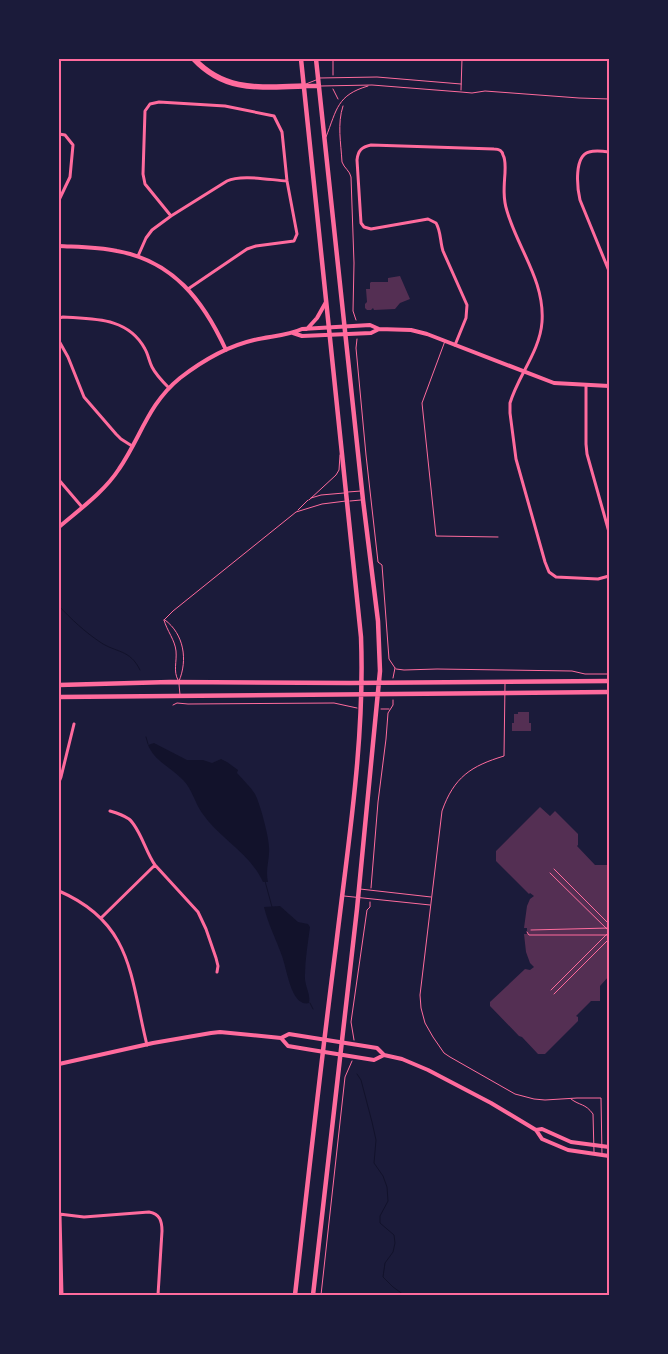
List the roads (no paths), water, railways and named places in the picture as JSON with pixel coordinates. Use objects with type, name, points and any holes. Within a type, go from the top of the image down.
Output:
[{"type":"highway","points":[[194,59],[206,70],[232,84],[260,87],[304,86]]},
{"type":"main road","points":[[295,1295],[322,1052],[353,801],[362,683],[361,637],[301,59]]},
{"type":"main road","points":[[313,1295],[359,889],[380,671],[378,621],[362,491],[316,59]]},
{"type":"main road","points":[[304,86],[319,86]]},
{"type":"main road","points":[[59,685],[179,682],[609,681]]},
{"type":"main road","points":[[59,697],[609,692]]},
{"type":"street","points":[[171,216],[145,184],[143,174],[145,111],[150,104],[159,102],[224,106],[274,116],[282,132],[287,181],[297,234],[294,241],[247,249],[188,289]]},
{"type":"street","points":[[59,134],[65,135],[73,145],[70,177],[59,200]]},
{"type":"street","points":[[455,345],[466,318],[467,305],[443,251],[436,223],[428,220],[371,229],[361,223],[357,160],[360,150],[365,146],[494,149],[502,152],[507,212],[536,282],[541,297],[542,310],[542,324],[539,337],[511,399],[510,413],[517,466],[549,572],[556,577],[598,579],[609,576]]},
{"type":"street","points":[[609,152],[592,151],[581,157],[578,190],[580,200],[609,272]]},
{"type":"street","points":[[138,256],[152,230],[232,178],[287,181]]},
{"type":"street","points":[[59,246],[117,251],[156,263],[174,275],[188,289],[211,320],[226,350]]},
{"type":"street","points":[[307,329],[317,318],[326,302]]},
{"type":"street","points":[[59,318],[100,319],[127,328],[142,343],[157,375],[169,388]]},
{"type":"street","points":[[293,334],[302,329],[370,325],[379,328],[411,330],[445,341],[554,383],[609,386]]},
{"type":"street","points":[[59,527],[112,478],[125,460],[152,408],[169,388],[193,369],[237,344],[256,339],[293,334],[302,336],[371,332],[379,328]]},
{"type":"street","points":[[59,341],[68,357],[84,397],[120,439],[132,446]]},
{"type":"street","points":[[586,385],[586,444],[609,532]]},
{"type":"street","points":[[59,480],[82,507]]},
{"type":"street","points":[[59,782],[74,724]]},
{"type":"street","points":[[110,810],[133,823],[149,857],[198,912],[216,958],[217,972]]},
{"type":"street","points":[[101,918],[155,865]]},
{"type":"street","points":[[59,891],[78,901],[101,918],[122,946],[131,972],[147,1045]]},
{"type":"street","points":[[59,1064],[220,1032],[281,1038],[289,1034],[342,1042],[377,1048],[384,1055],[402,1059],[428,1070],[491,1103],[536,1130],[542,1139],[568,1150],[609,1156]]},
{"type":"street","points":[[281,1038],[288,1046],[340,1055],[374,1060],[384,1055]]},
{"type":"street","points":[[536,1130],[542,1130],[571,1142],[609,1147]]},
{"type":"street","points":[[62,1295],[59,1215],[84,1217],[149,1212],[157,1215],[161,1220],[158,1295]]},
{"type":"lane","points":[[461,92],[462,59]]},
{"type":"lane","points":[[304,86],[318,78],[377,77],[461,84]]},
{"type":"lane","points":[[319,86],[372,85],[472,93],[485,91],[609,99]]},
{"type":"lane","points":[[325,140],[337,107],[345,96],[357,89],[372,85]]},
{"type":"lane","points":[[445,341],[422,403],[436,536],[498,537]]},
{"type":"lane","points":[[298,511],[336,475],[339,470],[341,440]]},
{"type":"lane","points":[[309,500],[320,495],[362,491]]},
{"type":"lane","points":[[164,620],[290,515],[322,504],[363,500]]},
{"type":"lane","points":[[164,620],[171,625],[180,637],[183,650],[184,668],[179,682],[180,696]]},
{"type":"lane","points":[[164,620],[176,651],[175,675],[179,682]]},
{"type":"lane","points":[[505,681],[504,756],[481,764],[461,779],[450,793],[441,816],[420,1001],[425,1023],[439,1045],[450,1057],[515,1094],[534,1099],[601,1098],[602,1155]]},
{"type":"lane","points":[[359,889],[431,897]]},
{"type":"lane","points":[[342,896],[430,905]]},
{"type":"lane","points":[[570,1098],[575,1102],[584,1104],[593,1114],[594,1154]]},
{"type":"waterway","points":[[59,606],[94,638],[132,658],[140,670]]},
{"type":"waterway","points":[[146,737],[148,744]]},
{"type":"waterway","points":[[265,881],[272,907]]},
{"type":"waterway","points":[[310,1003],[313,1009]]},
{"type":"waterway","points":[[357,1074],[361,1080],[376,1140],[374,1163],[383,1176],[387,1187],[388,1201],[380,1216],[380,1223],[394,1235],[393,1252],[385,1263],[383,1277],[404,1295]]}]
